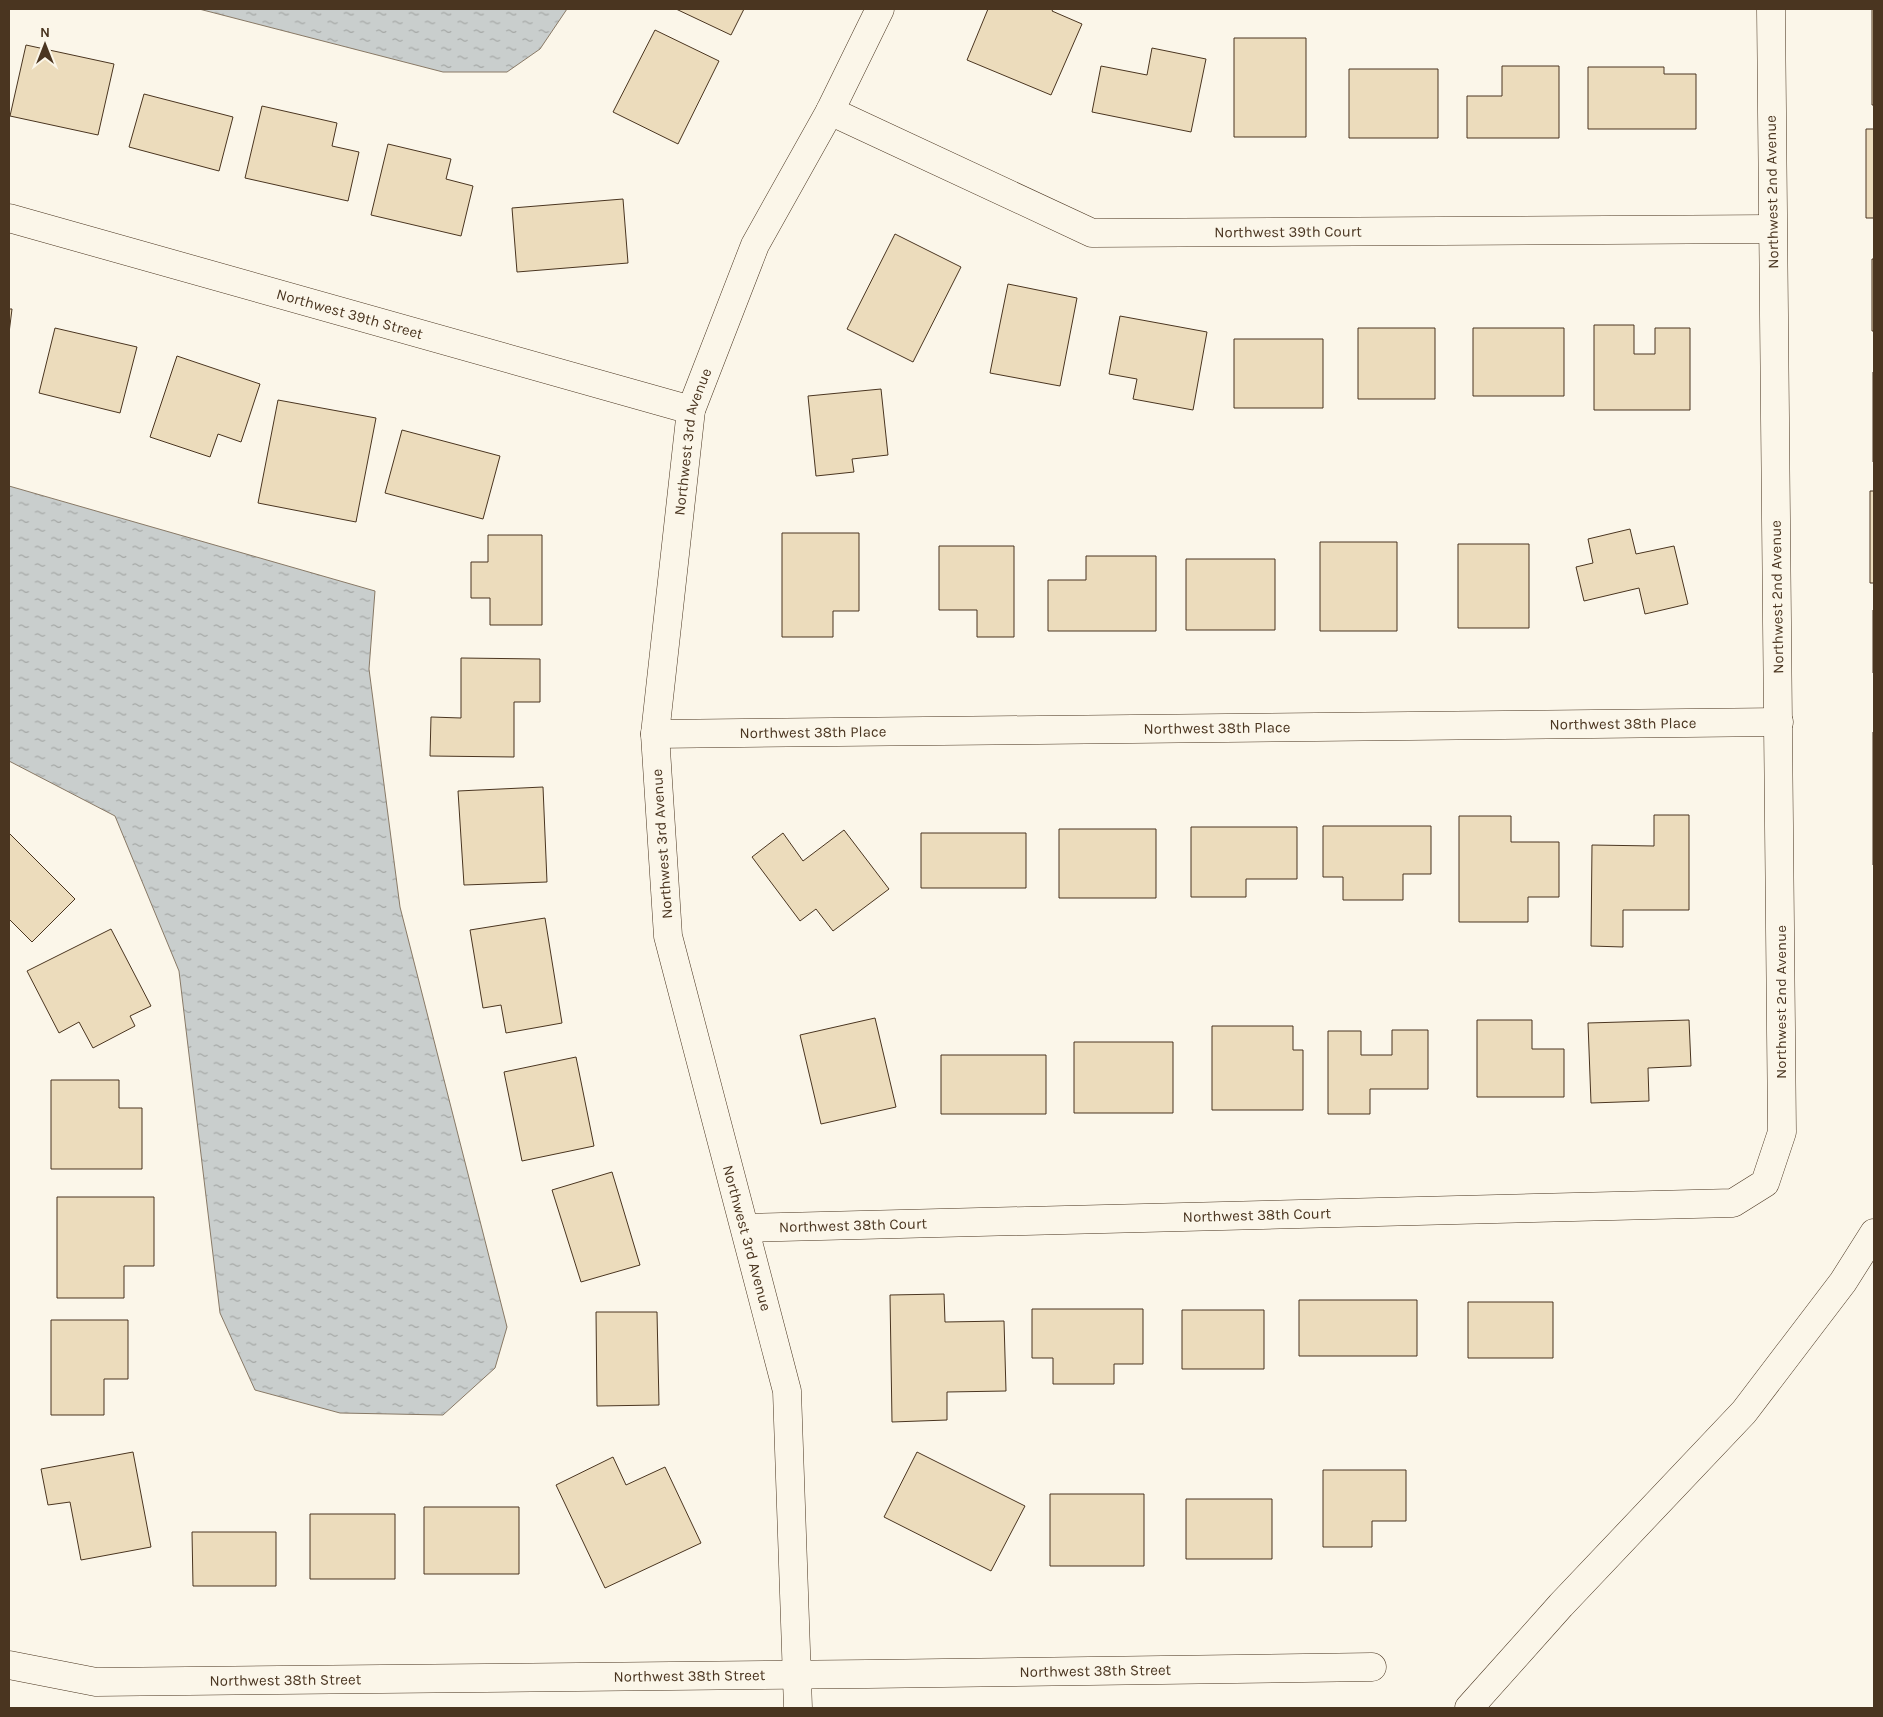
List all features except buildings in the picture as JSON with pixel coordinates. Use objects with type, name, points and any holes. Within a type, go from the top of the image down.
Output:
[{"type":"main road","name":"Northwest 3rd Avenue","points":[[798,1708],[787,1391],[668,936],[655,734],[691,410],[755,245],[830,111],[880,9]]},
{"type":"main road","name":"Northwest 2nd Avenue","points":[[1765,1182],[1782,1132],[1770,9]]},
{"type":"main road","name":"Northwest 39th Court","points":[[830,111],[1092,233],[1772,229]]},
{"type":"main road","name":"Northwest 39th Street","points":[[9,218],[691,410]]},
{"type":"main road","name":"Northwest 38th Place","points":[[655,734],[1779,722]]},
{"type":"main road","name":"Northwest 38th Court","points":[[745,1228],[1734,1203],[1765,1182]]},
{"type":"main road","points":[[1469,1708],[1561,1605],[1744,1412],[1843,1282],[1874,1233]]},
{"type":"main road","name":"Northwest 38th Street","points":[[9,1665],[96,1682],[798,1675],[1372,1666]]},
{"type":"water","points":[[199,9],[567,9],[540,49],[507,72],[443,72]]},
{"type":"water","points":[[9,486],[375,591],[369,669],[400,907],[507,1327],[495,1368],[443,1415],[340,1413],[255,1390],[220,1313],[179,971],[115,816],[9,761]]}]
